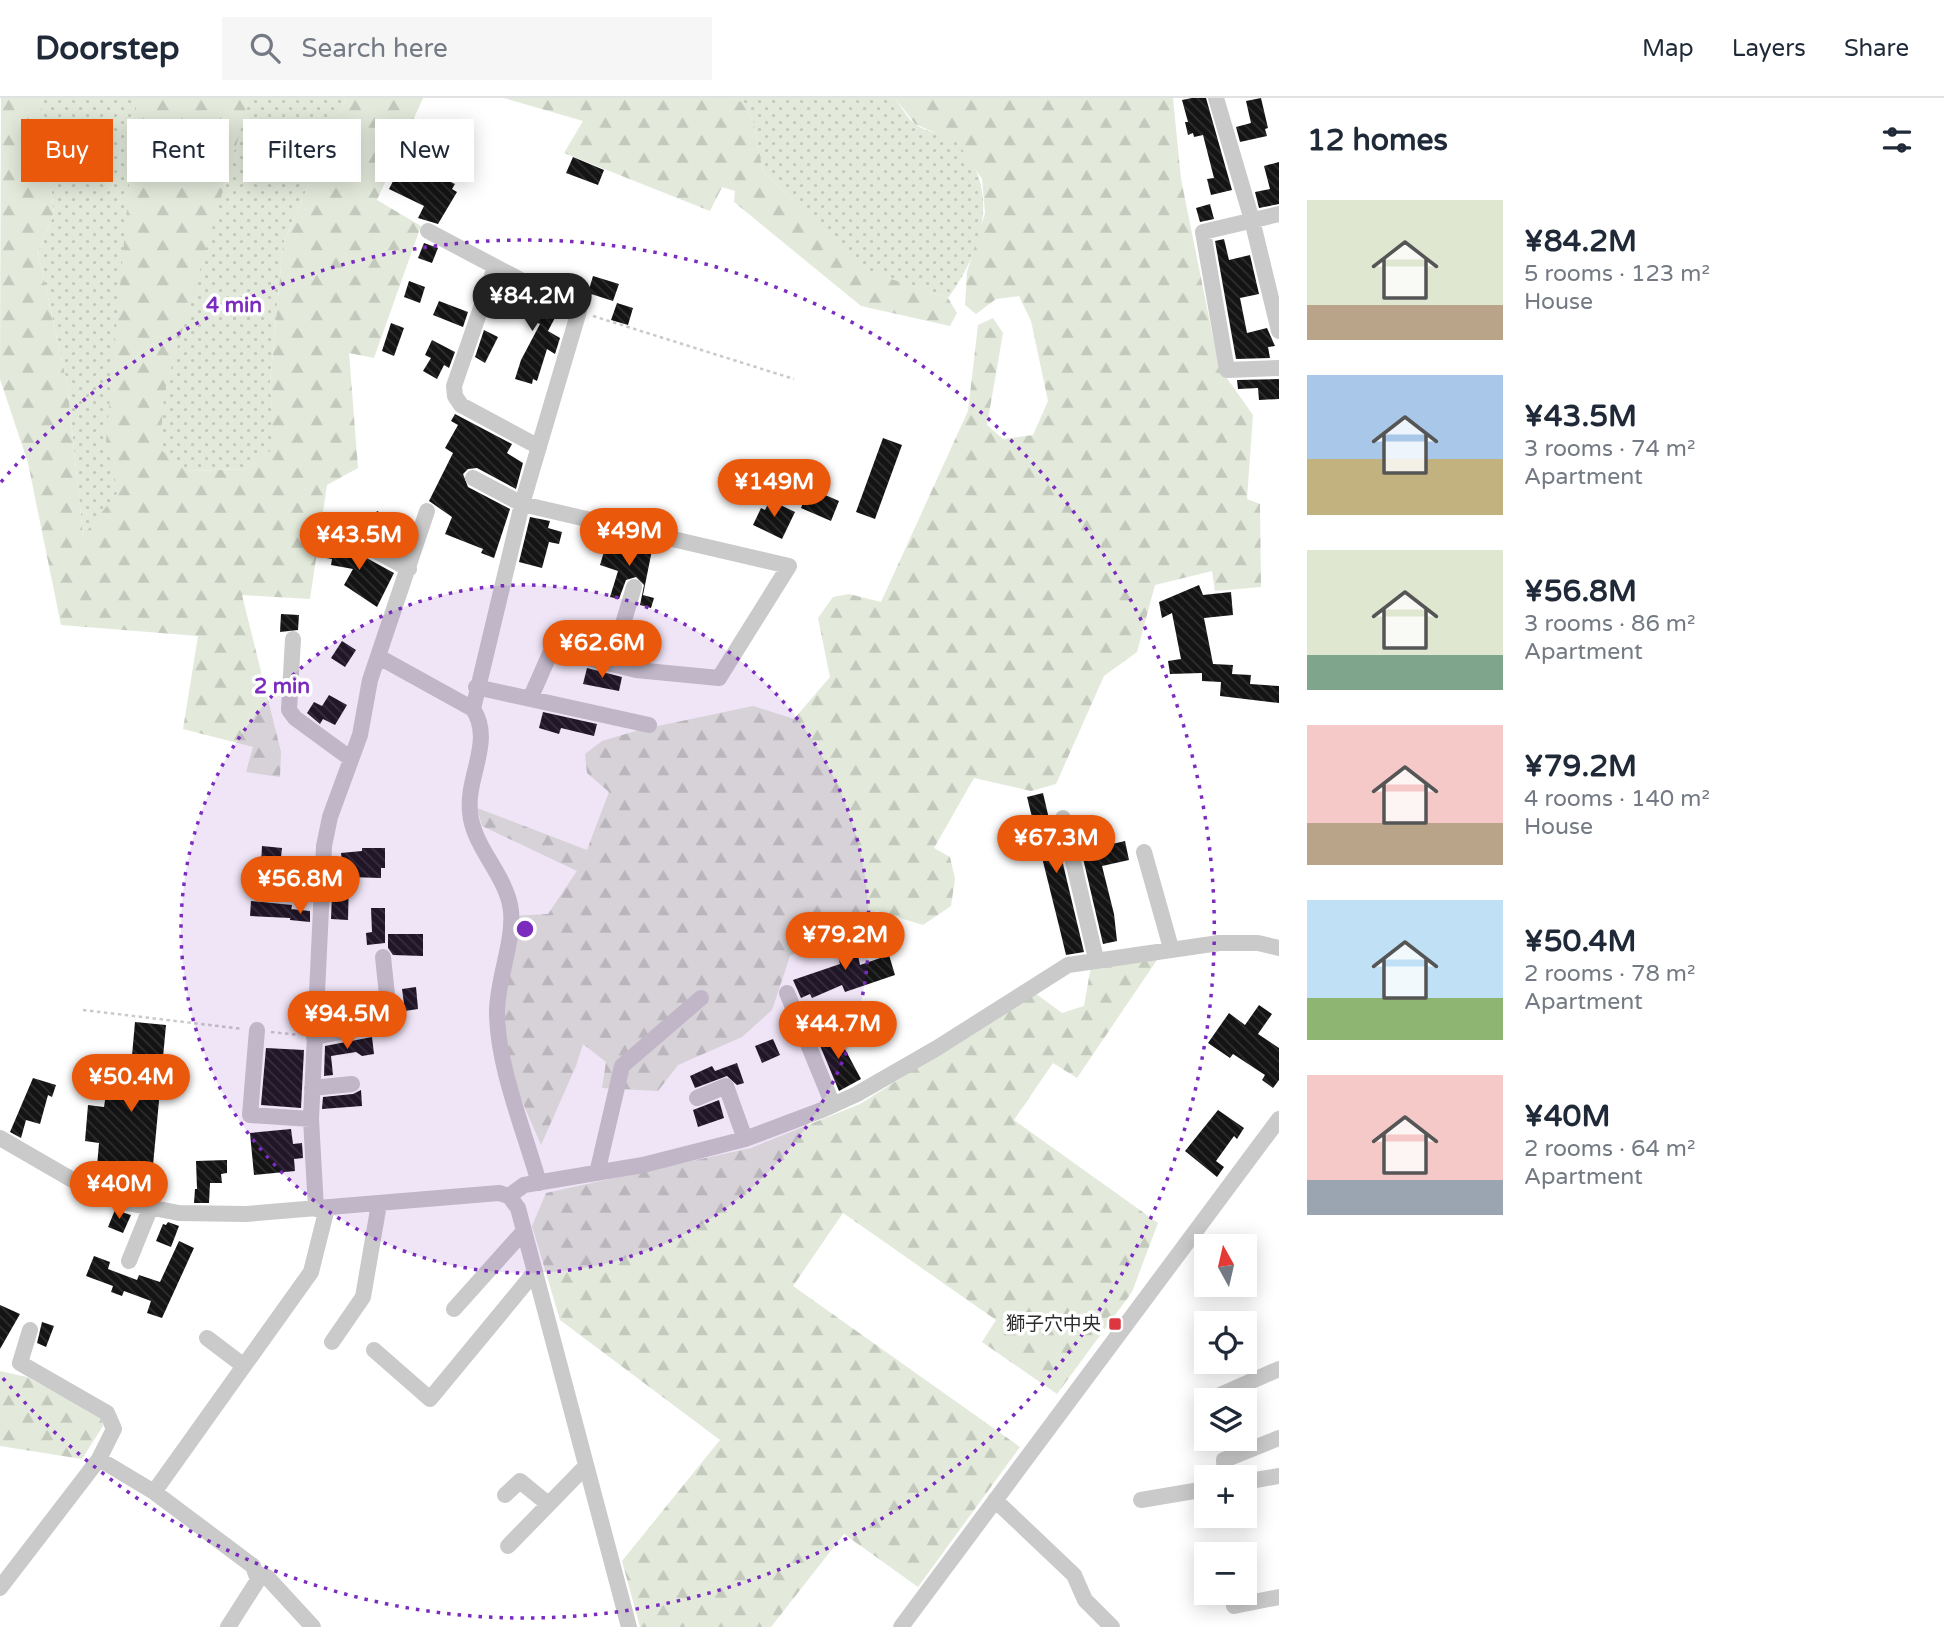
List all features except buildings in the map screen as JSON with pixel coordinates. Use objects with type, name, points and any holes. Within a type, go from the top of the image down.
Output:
[{"type":"street","points":[[1216,98],[1252,220],[1279,331]]},
{"type":"street","points":[[1279,214],[1203,232],[1227,370],[1279,368]]},
{"type":"street","points":[[428,231],[579,311],[522,505],[472,709]]},
{"type":"street","points":[[495,267],[454,386],[455,396],[461,405],[539,447]]},
{"type":"street","points":[[473,478],[522,505],[789,566],[719,678],[636,670],[552,649],[530,699]]},
{"type":"street","points":[[154,1492],[311,1272],[322,1209],[311,1119],[324,846],[330,817],[360,735],[369,680],[410,569],[427,511]]},
{"type":"street","points":[[335,529],[410,569]]},
{"type":"street","points":[[611,664],[634,587]]},
{"type":"street","points":[[293,639],[289,710],[295,718],[351,759]]},
{"type":"street","points":[[379,657],[472,709],[480,719],[482,734],[469,811],[473,829],[506,893],[511,912],[497,1011],[503,1066],[521,1117],[539,1183]]},
{"type":"street","points":[[476,687],[649,724]]},
{"type":"street","points":[[1063,818],[1096,959]]},
{"type":"street","points":[[1144,852],[1171,948]]},
{"type":"street","points":[[509,1196],[524,1185],[643,1166],[745,1139],[833,1105],[937,1048],[1068,965],[1171,948],[1244,942],[1279,948]]},
{"type":"street","points":[[314,1037],[390,1024],[383,957]]},
{"type":"street","points":[[787,993],[833,1105]]},
{"type":"street","points":[[597,1173],[622,1066],[701,998]]},
{"type":"street","points":[[257,1030],[250,1115],[311,1119]]},
{"type":"street","points":[[312,1088],[352,1084]]},
{"type":"street","points":[[697,1098],[726,1087],[745,1139]]},
{"type":"street","points":[[901,1627],[1279,1119]]},
{"type":"street","points":[[0,1138],[83,1186],[150,1209],[215,1215],[322,1209],[499,1193],[509,1196],[518,1209],[629,1627]]},
{"type":"street","points":[[332,1342],[363,1297],[379,1204]]},
{"type":"street","points":[[129,1261],[150,1209]]},
{"type":"street","points":[[453,1309],[524,1231]]},
{"type":"street","points":[[374,1350],[430,1399],[534,1273]]},
{"type":"street","points":[[0,1588],[99,1459],[114,1429],[107,1413],[20,1363],[30,1330]]},
{"type":"street","points":[[206,1338],[244,1366]]},
{"type":"street","points":[[1236,1388],[1279,1369]]},
{"type":"street","points":[[1224,1465],[1224,1460],[1279,1438]]},
{"type":"street","points":[[99,1459],[154,1492],[253,1566],[256,1573],[254,1587],[228,1627]]},
{"type":"street","points":[[508,1546],[585,1467]]},
{"type":"street","points":[[1257,1480],[1279,1476]]},
{"type":"street","points":[[505,1495],[520,1481],[548,1504]]},
{"type":"street","points":[[1141,1500],[1194,1491]]},
{"type":"street","points":[[995,1500],[1074,1575],[1085,1600],[1112,1627]]},
{"type":"street","points":[[256,1573],[267,1577],[313,1627]]},
{"type":"street","points":[[1234,1606],[1279,1598]]},
{"type":"path","points":[[579,311],[794,379]]},
{"type":"path","points":[[83,1010],[314,1037]]},
{"type":"green space","points":[[1,98],[41,98],[43,119],[21,119],[21,182],[50,182],[54,214],[38,252],[67,383],[83,536],[118,492],[106,441],[129,182],[226,182],[164,393],[160,449],[186,471],[246,469],[274,448],[270,383],[283,244],[310,182],[361,182],[361,119],[337,119],[346,98],[423,98],[414,119],[375,119],[375,182],[385,182],[377,200],[421,226],[374,358],[349,353],[358,468],[327,485],[310,599],[242,595],[281,752],[280,777],[246,772],[253,747],[183,729],[198,636],[61,625],[28,463],[0,379]]},
{"type":"green space","points":[[41,98],[346,98],[337,119],[243,119],[243,182],[310,182],[283,244],[270,383],[275,448],[246,469],[186,471],[83,536],[67,383],[38,252],[54,214],[50,182],[113,182],[113,119],[43,119]]},
{"type":"green space","points":[[137,98],[250,98],[229,170],[229,119],[135,119]]},
{"type":"green space","points":[[504,98],[735,98],[743,103],[754,124],[763,172],[870,272],[948,298],[957,313],[950,326],[861,306],[734,202],[735,191],[722,187],[710,211],[564,153],[583,121]]},
{"type":"green space","points":[[735,98],[895,98],[915,124],[955,140],[972,162],[980,182],[983,202],[982,222],[970,262],[948,298],[870,273],[763,172],[754,124],[743,103]]},
{"type":"green space","points":[[895,98],[1173,98],[1181,179],[1219,367],[1253,415],[1247,499],[1260,504],[1261,587],[1215,591],[1212,571],[1155,585],[1137,652],[1104,676],[1056,784],[1031,791],[974,778],[934,848],[950,857],[955,879],[951,906],[923,925],[877,911],[790,956],[772,1010],[742,1037],[678,1065],[658,1091],[602,1088],[606,1062],[583,1044],[541,1145],[507,1066],[499,1012],[512,916],[548,914],[577,871],[482,826],[477,808],[587,850],[609,792],[587,773],[585,754],[602,741],[639,730],[753,706],[794,719],[830,677],[818,618],[833,597],[849,594],[881,602],[968,411],[978,325],[993,318],[1003,333],[987,425],[1003,439],[1033,435],[1048,401],[1031,321],[1019,296],[996,299],[976,314],[965,305],[967,272],[985,213],[982,179],[958,143],[915,124]]},
{"type":"green space","points":[[1159,957],[1077,1078],[1053,1063],[1014,1120],[1158,1223],[1132,1292],[1057,1394],[982,1342],[996,1320],[843,1213],[793,1286],[1020,1447],[918,1587],[844,1534],[771,1627],[640,1627],[622,1561],[720,1440],[560,1320],[532,1226],[546,1193],[751,1148],[860,1104],[1035,993],[1062,1013],[1084,1006],[1091,966]]},
{"type":"green space","points":[[0,1371],[27,1377],[101,1417],[103,1426],[82,1459],[0,1446]]},
{"type":"place","name":"獅子穴中央","points":[[1115,1324]]}]
